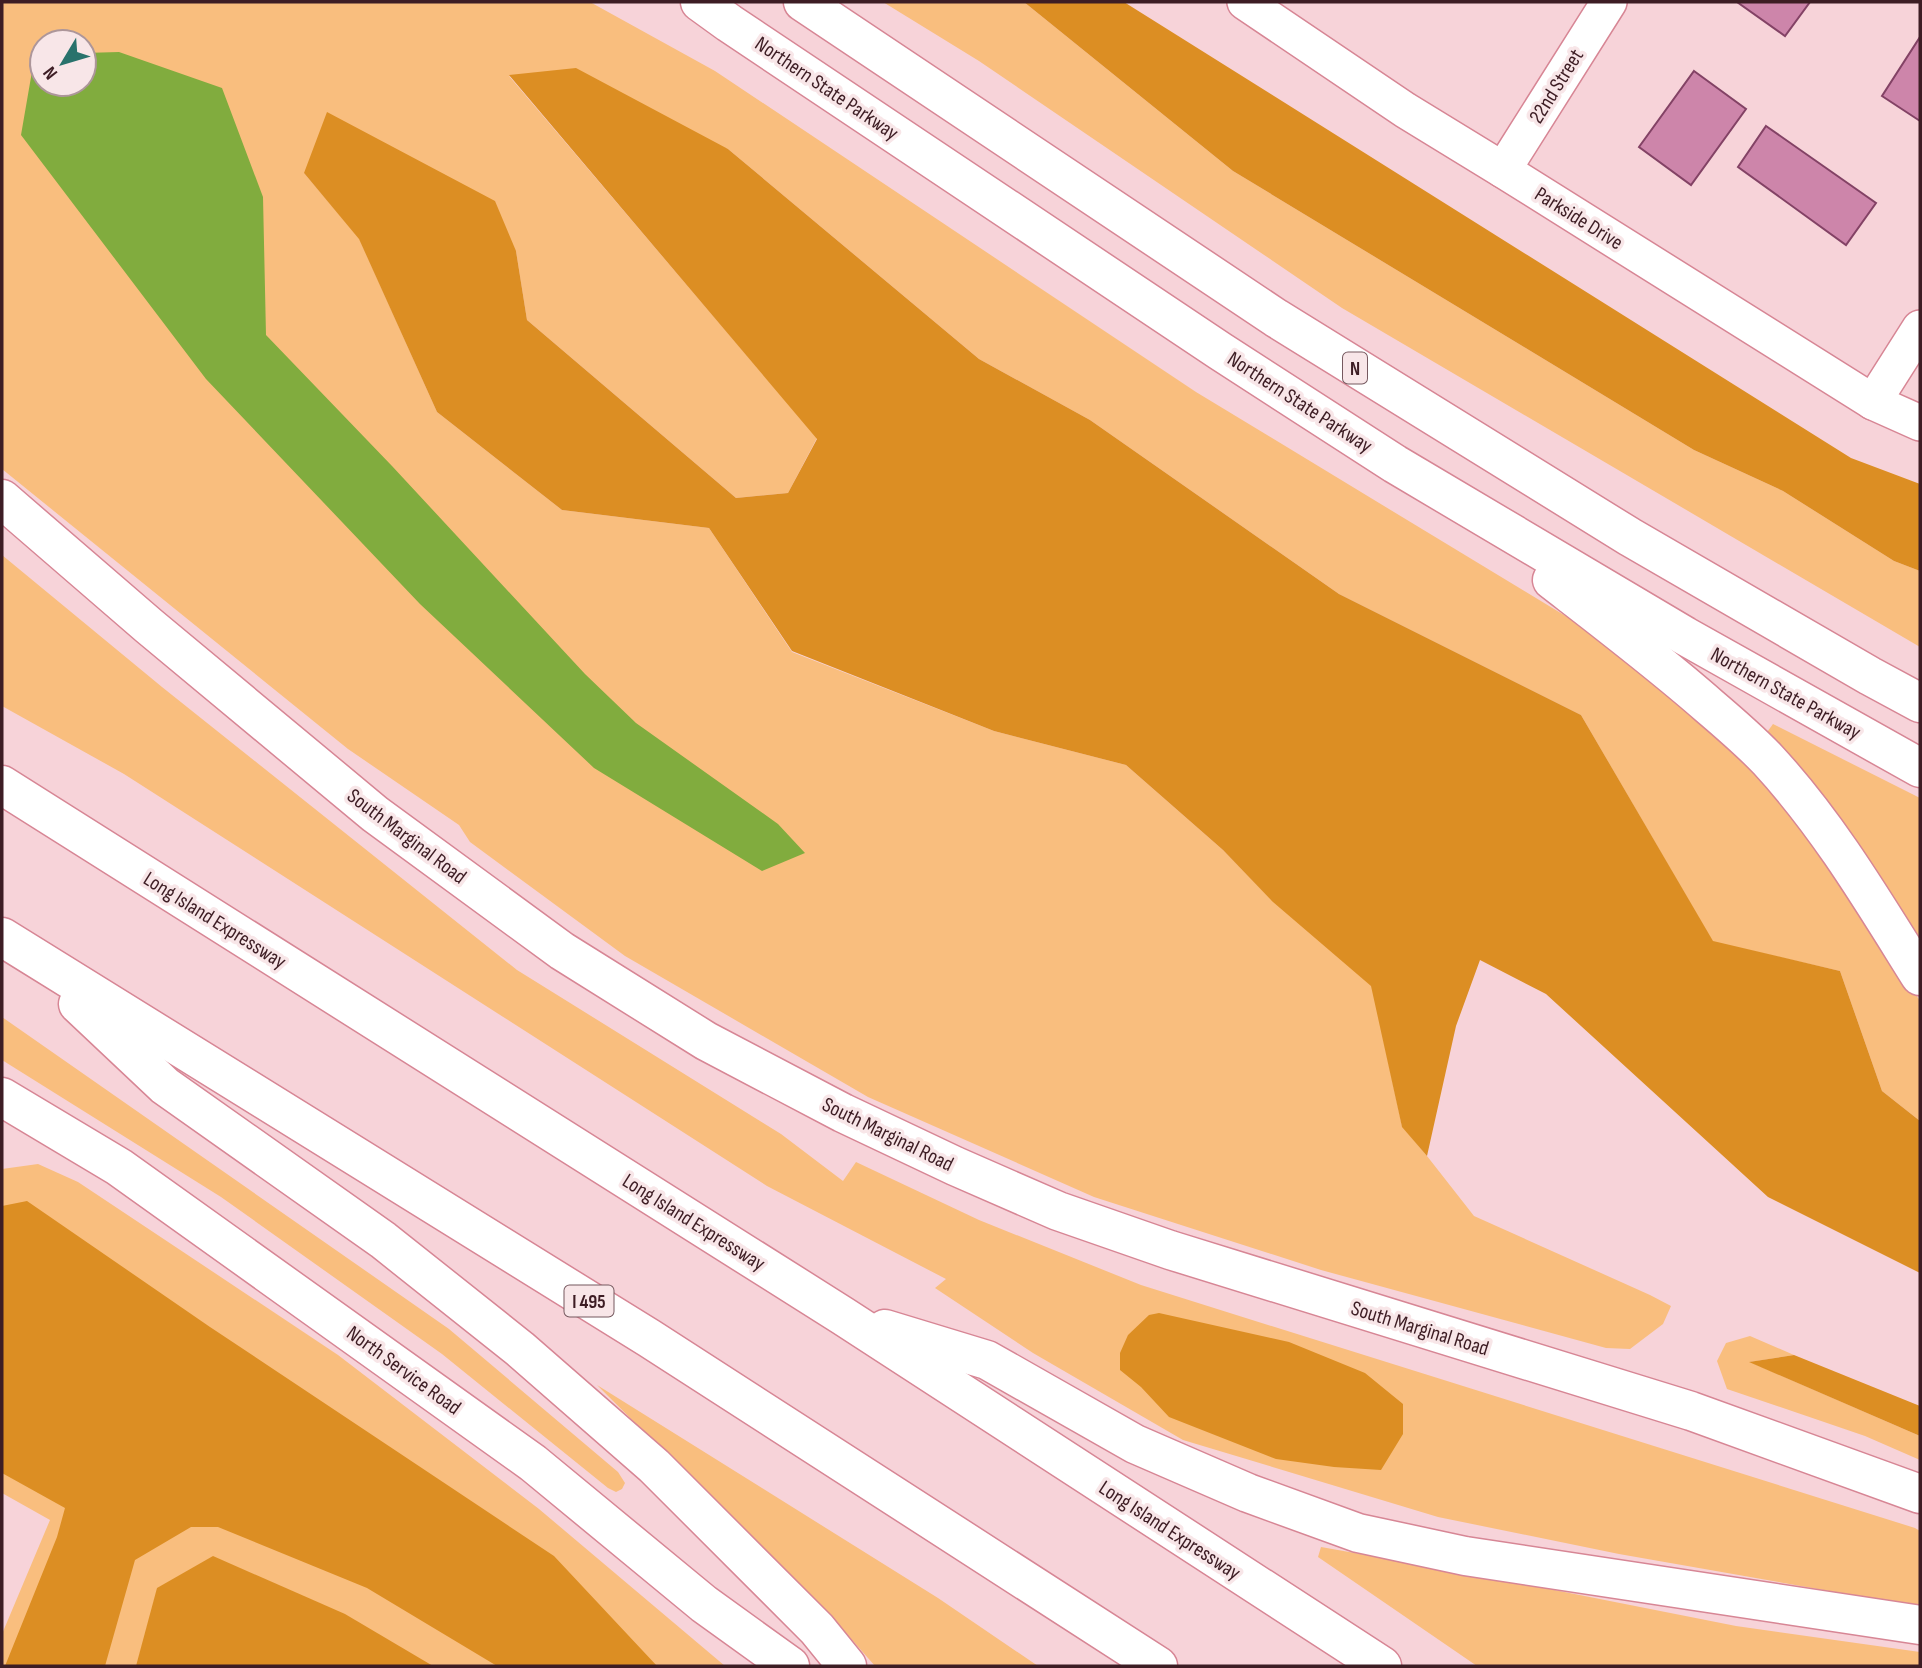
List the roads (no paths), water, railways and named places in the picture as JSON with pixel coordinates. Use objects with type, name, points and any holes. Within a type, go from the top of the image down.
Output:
[{"type":"main road","name":"Northern State Parkway","points":[[687,2],[715,12],[1220,351],[1395,464],[1685,636],[1920,768]]},
{"type":"main road","name":"N","points":[[803,2],[1287,326],[1630,537],[1920,703]]},
{"type":"main road","points":[[1438,489],[1663,667],[1766,758],[1848,861],[1920,976]]},
{"type":"main road","name":"South Marginal Road","points":[[2,499],[149,626],[375,814],[562,951],[706,1041],[843,1113],[955,1166],[1058,1210],[1170,1250],[1691,1412],[1920,1494]]},
{"type":"main road","name":"Long Island Expressway","points":[[2,785],[843,1316],[1382,1666]]},
{"type":"main road","points":[[8,941],[165,1086],[383,1240],[520,1349],[654,1466],[817,1629],[847,1666]]},
{"type":"main road","name":"I 495","points":[[8,941],[660,1346],[1158,1666]]},
{"type":"main road","name":"North Service Road","points":[[2,1097],[119,1167],[533,1463],[704,1604],[790,1666]]},
{"type":"main road","points":[[843,1316],[987,1360],[1135,1444],[1248,1493],[1358,1533],[1465,1556],[1920,1625]]},
{"type":"street","name":"Parkside Drive","points":[[1245,2],[1405,110],[1873,402],[1920,423]]},
{"type":"street","name":"22nd Street","points":[[1503,170],[1609,2]]},
{"type":"street","points":[[1873,402],[1920,328]]}]
